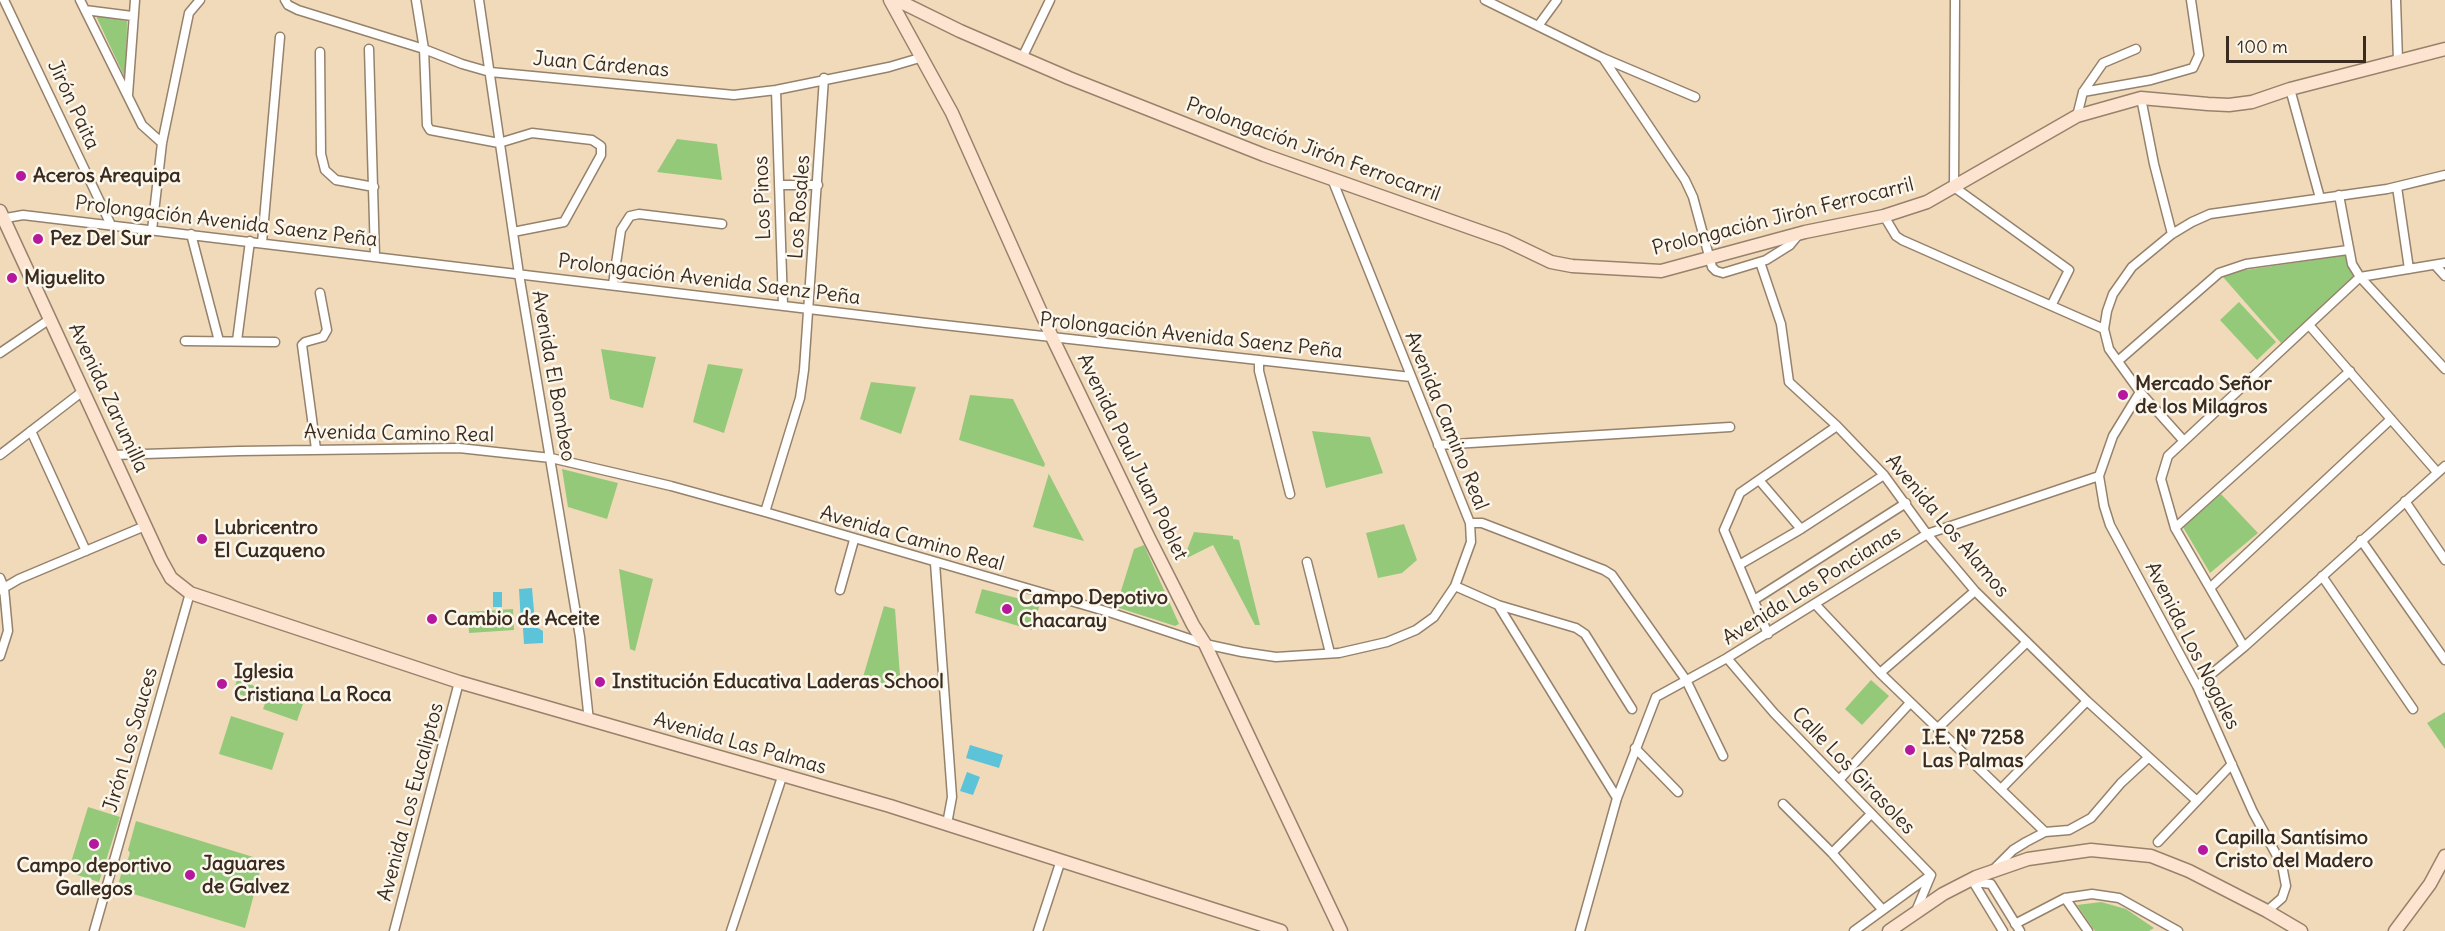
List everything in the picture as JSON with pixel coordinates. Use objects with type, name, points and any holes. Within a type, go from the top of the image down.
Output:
[{"type":"street","name":"Jirón Paita","points":[[4,0],[111,225]]},
{"type":"street","points":[[80,0],[142,125],[162,143]]},
{"type":"street","points":[[128,99],[132,16],[135,0]]},
{"type":"street","points":[[152,230],[162,143],[189,13],[200,0]]},
{"type":"street","name":"Juan Cárdenas","points":[[285,0],[288,5],[298,10],[490,72],[734,94],[776,90],[824,78],[889,67],[923,57]]},
{"type":"street","points":[[416,0],[424,49],[427,125],[430,130],[499,143],[532,133],[596,141],[602,149],[601,155],[564,222],[513,232]]},
{"type":"street","name":"Avenida El Bombeo","points":[[478,0],[519,274],[580,637],[589,721]]},
{"type":"street","name":"Avenida Paul Juan Poblet","points":[[890,0],[952,113],[1052,337],[1149,538],[1205,644],[1341,931]]},
{"type":"street","name":"Prolongación Jirón Ferrocarril","points":[[897,0],[1022,58],[1212,135],[1505,240],[1551,262],[1661,271],[1799,234],[1884,216],[1927,202],[2077,116],[2141,98],[2229,105],[2252,102],[2290,89],[2445,49]]},
{"type":"street","points":[[1022,58],[1050,0]]},
{"type":"street","points":[[1485,0],[1603,58],[1695,98]]},
{"type":"street","points":[[1538,26],[1557,0]]},
{"type":"street","points":[[1955,0],[1954,187],[2069,270],[2052,304]]},
{"type":"street","points":[[2082,92],[2151,80],[2193,68],[2197,63],[2199,48],[2191,0]]},
{"type":"street","points":[[2396,0],[2398,61]]},
{"type":"street","points":[[85,10],[132,16]]},
{"type":"street","points":[[906,27],[908,20],[914,15],[923,13]]},
{"type":"street","points":[[262,243],[280,37]]},
{"type":"street","points":[[369,49],[375,256]]},
{"type":"street","points":[[2077,116],[2082,92],[2103,63],[2136,49]]},
{"type":"street","points":[[320,52],[321,154],[325,170],[336,180],[374,187]]},
{"type":"street","points":[[1603,58],[1685,180],[1693,197],[1713,269],[1723,273],[1760,262],[1790,245],[1799,234]]},
{"type":"street","name":"Los Rosales","points":[[765,512],[800,398],[810,309],[824,78]]},
{"type":"street","points":[[2290,89],[2320,198]]},
{"type":"street","name":"Los Pinos","points":[[776,90],[783,305]]},
{"type":"street","points":[[2141,98],[2154,164],[2172,234]]},
{"type":"street","points":[[2183,440],[2140,392],[2109,349],[2104,330],[2107,311],[2113,294],[2132,267],[2172,234],[2210,214],[2397,187],[2445,176]]},
{"type":"street","name":"Avenida Camino Real","points":[[113,455],[316,449],[459,448],[551,458],[671,486],[765,512],[1112,614],[1205,644],[1276,657],[1330,653],[1387,642],[1416,630],[1434,617],[1455,586],[1472,542],[1470,523],[1332,178]]},
{"type":"street","points":[[779,185],[818,184]]},
{"type":"street","points":[[2397,187],[2409,269]]},
{"type":"street","points":[[2339,195],[2352,264],[2360,277],[2445,369]]},
{"type":"street","points":[[613,284],[621,231],[630,216],[639,214],[722,224]]},
{"type":"street","name":"Prolongación Avenida Saenz Peña","points":[[2,222],[23,215],[810,309],[1411,377]]},
{"type":"street","points":[[1884,216],[1896,236],[1902,240],[2052,304],[2104,330]]},
{"type":"street","name":"Avenida Zarumilla","points":[[2,222],[171,578],[190,593]]},
{"type":"street","points":[[191,234],[219,341]]},
{"type":"street","points":[[237,341],[250,241]]},
{"type":"street","points":[[2118,361],[2219,273],[2246,264],[2348,250]]},
{"type":"street","name":"Avenida Los Alamos","points":[[1760,262],[1781,324],[1789,382],[1837,426],[1884,475],[1927,534],[1975,591],[2087,701],[2197,801]]},
{"type":"street","points":[[2244,647],[2175,528],[2161,479],[2168,456],[2360,277],[2445,263]]},
{"type":"street","points":[[2435,265],[2445,276]]},
{"type":"street","points":[[316,449],[302,345],[323,337],[327,330],[320,293]]},
{"type":"street","points":[[0,353],[50,319]]},
{"type":"street","points":[[2309,324],[2437,472]]},
{"type":"street","points":[[185,340],[275,342]]},
{"type":"street","points":[[1259,360],[1259,371],[1290,494]]},
{"type":"street","points":[[2175,528],[2350,371]]},
{"type":"street","points":[[0,455],[83,391]]},
{"type":"street","points":[[2099,476],[2114,436],[2140,392]]},
{"type":"street","points":[[2210,588],[2391,419]]},
{"type":"street","points":[[1768,634],[1724,530],[1740,493],[1837,426]]},
{"type":"street","points":[[1438,445],[1730,427]]},
{"type":"street","points":[[31,431],[86,551]]},
{"type":"street","points":[[2197,686],[2244,647],[2445,466]]},
{"type":"street","points":[[1739,566],[1884,475]]},
{"type":"street","name":"Avenida Las Poncianas","points":[[1580,931],[1617,798],[1656,697],[1768,634],[1927,534],[2099,476]]},
{"type":"street","name":"Avenida Los Nogales","points":[[2099,476],[2110,525],[2197,686],[2253,812],[2282,865],[2286,886],[2282,898],[2267,911]]},
{"type":"street","points":[[1759,480],[1801,529]]},
{"type":"street","points":[[2404,501],[2445,560]]},
{"type":"street","points":[[1754,600],[1906,503]]},
{"type":"street","points":[[1470,523],[1482,524],[1612,575],[1686,680],[1723,756]]},
{"type":"street","points":[[2,589],[145,526]]},
{"type":"street","points":[[840,590],[854,540]]},
{"type":"street","points":[[2361,540],[2445,660]]},
{"type":"street","points":[[1307,562],[1330,653]]},
{"type":"street","points":[[935,563],[952,786],[948,824]]},
{"type":"street","points":[[2322,576],[2413,709]]},
{"type":"street","points":[[0,578],[8,631],[2,641],[0,656]]},
{"type":"street","points":[[1455,586],[1497,605],[1576,627],[1585,633],[1632,709]]},
{"type":"street","points":[[1880,673],[1975,591]]},
{"type":"street","name":"Avenida Las Palmas","points":[[190,593],[459,682],[948,824],[1281,931]]},
{"type":"street","name":"Jirón Los Sauces","points":[[94,931],[190,593]]},
{"type":"street","points":[[1815,604],[1910,703],[2045,832]]},
{"type":"street","points":[[1497,605],[1617,798]]},
{"type":"street","points":[[1938,729],[2026,642]]},
{"type":"street","name":"Calle Los Girasoles","points":[[1728,658],[1774,713],[1931,874]]},
{"type":"street","name":"Avenida Los Eucaliptos","points":[[394,931],[459,682]]},
{"type":"street","points":[[2001,789],[2087,701]]},
{"type":"street","points":[[1839,780],[1910,703]]},
{"type":"street","points":[[1635,748],[1678,792]]},
{"type":"street","points":[[1991,872],[2013,850],[2045,832],[2069,830],[2091,818],[2121,783],[2148,758]]},
{"type":"street","points":[[2158,842],[2232,764]]},
{"type":"street","points":[[731,931],[782,777]]},
{"type":"street","points":[[1783,804],[1832,853],[1882,909]]},
{"type":"street","points":[[1832,853],[1871,814]]},
{"type":"street","points":[[1888,931],[1916,911],[1991,872],[2028,859],[2091,850],[2148,854],[2190,872],[2301,931]]},
{"type":"street","points":[[2396,931],[2430,884],[2445,856]]},
{"type":"street","points":[[1038,931],[1060,860]]},
{"type":"street","points":[[1857,930],[1931,874]]},
{"type":"street","points":[[1916,911],[1931,874]]},
{"type":"street","points":[[1973,881],[1991,884],[2018,927],[2065,898],[2092,894],[2119,898],[2178,931]]},
{"type":"street","points":[[1973,881],[2002,931]]},
{"type":"street","points":[[2065,898],[2088,931]]},
{"type":"street","points":[[2159,931],[2168,925]]},
{"type":"green space","points":[[96,16],[127,21],[126,80]]},
{"type":"green space","points":[[677,139],[717,144],[722,180],[657,172]]},
{"type":"green space","points":[[2347,255],[2358,276],[2281,343],[2223,277],[2232,272]]},
{"type":"green space","points":[[2239,302],[2276,342],[2257,360],[2220,320]]},
{"type":"green space","points":[[601,349],[656,357],[643,408],[610,399]]},
{"type":"green space","points":[[708,364],[743,369],[724,433],[693,422]]},
{"type":"green space","points":[[871,382],[916,387],[901,434],[860,419]]},
{"type":"green space","points":[[970,395],[1013,399],[1045,464],[1044,467],[959,440]]},
{"type":"green space","points":[[1312,431],[1370,437],[1383,473],[1326,488]]},
{"type":"green space","points":[[562,469],[618,483],[607,519],[568,507]]},
{"type":"green space","points":[[1049,474],[1084,541],[1033,527]]},
{"type":"green space","points":[[2221,494],[2258,533],[2210,573],[2183,527]]},
{"type":"green space","points":[[1404,524],[1417,560],[1402,573],[1378,578],[1366,533]]},
{"type":"green space","points":[[1194,532],[1233,536],[1233,539],[1239,540],[1260,625],[1255,625],[1213,545],[1183,560]]},
{"type":"green space","points":[[1144,545],[1179,624],[1175,626],[1116,607],[1134,549]]},
{"type":"green space","points":[[619,569],[653,579],[635,651],[630,649]]},
{"type":"green space","name":"Campo Depotivo Chacaray","points":[[982,589],[1040,604],[1032,630],[975,613]]},
{"type":"green space","points":[[884,606],[895,609],[901,689],[863,677]]},
{"type":"green space","points":[[513,609],[514,630],[469,633],[468,612]]},
{"type":"green space","points":[[237,680],[266,690],[261,702],[233,692]]},
{"type":"green space","points":[[1871,680],[1889,696],[1862,725],[1845,709]]},
{"type":"green space","points":[[270,690],[304,701],[297,721],[263,709]]},
{"type":"green space","points":[[2445,712],[2445,749],[2427,723]]},
{"type":"green space","points":[[231,716],[284,733],[272,770],[219,754]]},
{"type":"green space","name":"Campo deportivo Gallegos","points":[[88,807],[120,817],[99,882],[68,872]]},
{"type":"green space","name":"Jaguares de Galvez","points":[[136,821],[263,860],[245,928],[117,889],[125,860],[128,859],[130,853],[128,850]]},
{"type":"green space","points":[[2101,902],[2126,909],[2154,928],[2149,931],[2095,931],[2077,905]]},
{"type":"water","points":[[532,588],[535,622],[521,623],[519,589]]},
{"type":"water","points":[[493,592],[502,592],[502,607],[493,607]]},
{"type":"water","points":[[523,628],[538,628],[543,631],[543,643],[524,644]]},
{"type":"water","points":[[970,745],[1003,755],[999,768],[966,758]]},
{"type":"water","points":[[967,772],[980,777],[973,795],[960,791]]},
{"type":"place","name":"Aceros Arequipa","points":[[21,176]]},
{"type":"place","name":"Pez Del Sur","points":[[38,239]]},
{"type":"place","name":"Miguelito","points":[[12,278]]},
{"type":"place","name":"Mercado Señor de los Milagros","points":[[2123,395]]},
{"type":"place","name":"Lubricentro El Cuzqueno","points":[[202,539]]},
{"type":"place","name":"Campo Depotivo Chacaray","points":[[1007,609]]},
{"type":"place","name":"Cambio de Aceite","points":[[432,619]]},
{"type":"place","name":"Institución Educativa Laderas School","points":[[600,682]]},
{"type":"place","name":"Iglesia Cristiana La Roca","points":[[222,684]]},
{"type":"place","name":"I.E. N° 7258 Las Palmas","points":[[1910,750]]},
{"type":"place","name":"Campo deportivo Gallegos","points":[[94,844]]},
{"type":"place","name":"Capilla Santísimo Cristo del Madero","points":[[2203,850]]},
{"type":"place","name":"Jaguares de Galvez","points":[[190,875]]}]
